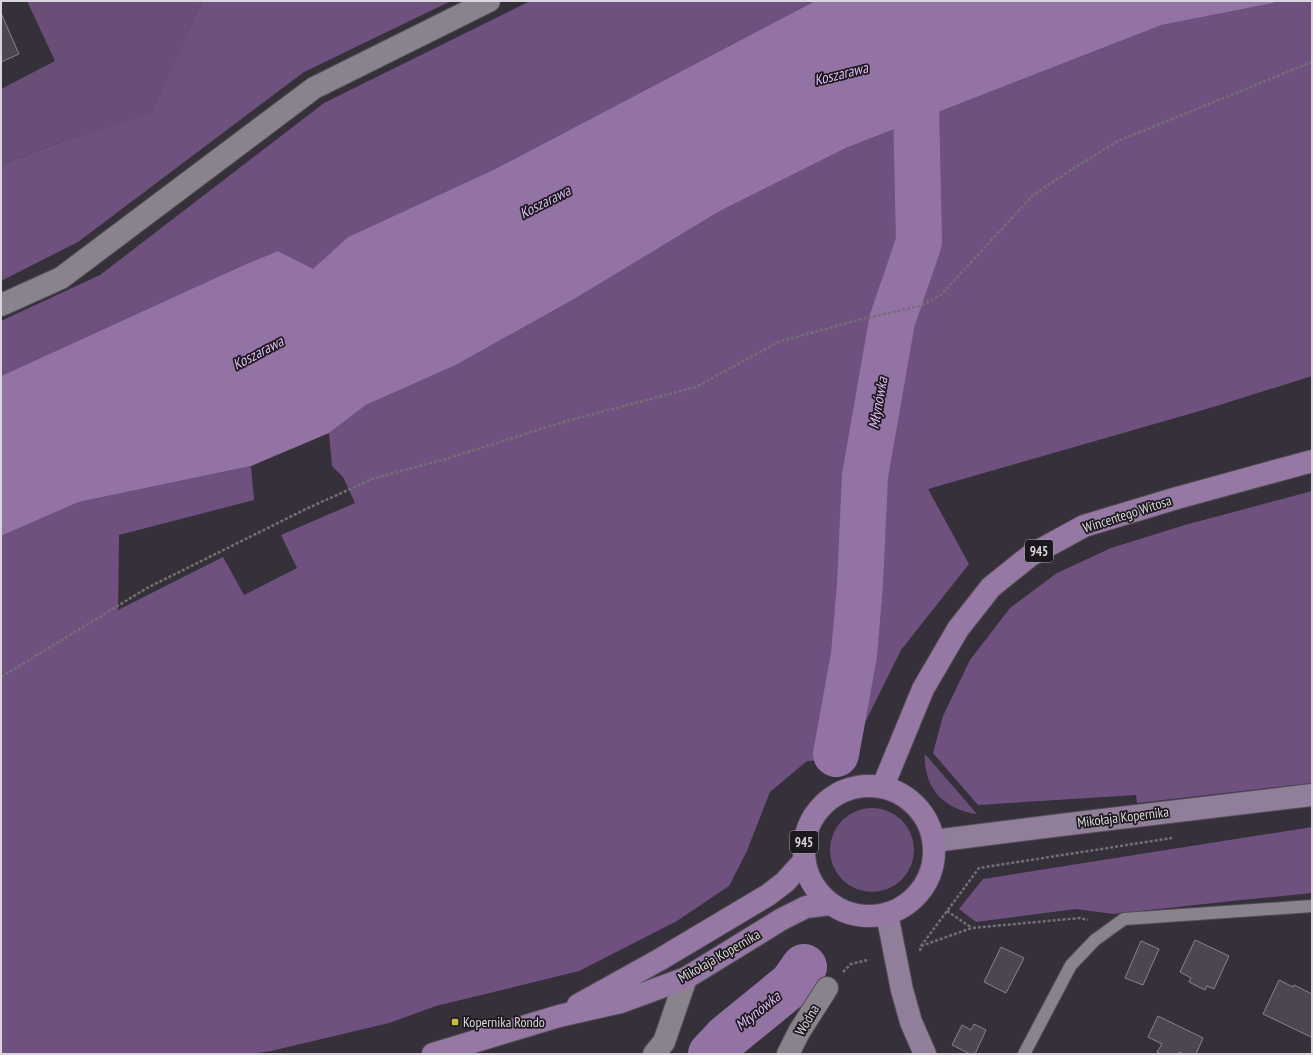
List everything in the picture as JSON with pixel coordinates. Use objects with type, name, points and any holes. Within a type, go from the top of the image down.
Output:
[{"type":"main road","name":"Wincentego Witosa","points":[[883,786],[923,689],[958,629],[991,587],[1031,555],[1084,526],[1177,498],[1312,461]]},
{"type":"main road","name":"945","points":[[862,786],[883,786],[902,794],[917,806],[928,822],[934,841],[934,860],[931,872],[919,894],[904,906],[887,914],[867,916],[848,913],[830,904],[818,892],[808,877],[804,861],[804,840],[811,820],[824,803],[842,791],[862,786]]},
{"type":"main road","name":"Mikołaja Kopernika","points":[[560,1016],[659,960],[768,895],[785,882],[804,861]]},
{"type":"main road","name":"Mikołaja Kopernika","points":[[433,1054],[560,1016],[621,1002],[686,978],[782,919],[806,907],[830,904]]},
{"type":"street","points":[[1,305],[61,278],[88,256],[314,88],[489,1]]},
{"type":"street","name":"Mikołaja Kopernika","points":[[934,841],[1312,795]]},
{"type":"street","points":[[887,914],[902,990],[911,1022],[925,1054]]},
{"type":"street","points":[[654,1054],[664,1042],[686,978]]},
{"type":"street","name":"Wodna","points":[[788,1054],[799,1032],[827,988]]},
{"type":"lane","points":[[1024,1054],[1071,965],[1095,940],[1124,919],[1312,906]]},
{"type":"path","points":[[1,677],[147,588],[308,508],[375,478],[563,422],[696,387],[778,342],[858,320],[920,306],[941,295],[1032,196],[1074,168],[1118,141],[1312,62]]},
{"type":"path","points":[[920,951],[921,946],[979,868],[1179,837]]},
{"type":"path","points":[[947,911],[972,928]]},
{"type":"path","points":[[921,946],[972,928],[1080,918],[1112,927]]},
{"type":"shaded area","points":[[27,1],[202,1],[151,115],[66,140],[1,165],[1,89],[55,61]]},
{"type":"shaded area","points":[[202,1],[451,1],[304,72],[78,242],[1,281],[1,165],[66,140],[151,114]]},
{"type":"shaded area","points":[[530,1],[815,1],[493,170],[348,237],[313,270],[278,251],[246,264],[1,376],[1,321],[100,275],[324,103]]},
{"type":"shaded area","points":[[1283,1],[1312,1],[1312,376],[1210,408],[928,489],[969,564],[901,650],[847,759],[807,761],[770,792],[746,853],[729,886],[677,921],[579,971],[436,1006],[389,1023],[271,1051],[250,1054],[1,1054],[1,536],[79,502],[251,466],[254,500],[119,535],[118,610],[223,557],[244,595],[297,568],[281,535],[355,503],[343,477],[332,466],[329,433],[366,405],[456,365],[576,298],[720,211],[846,148],[1162,25]]},
{"type":"shaded area","points":[[1312,491],[1312,783],[1137,803],[1136,795],[978,805],[933,753],[943,716],[970,660],[1010,608],[1057,573],[1111,548],[1185,525]]},
{"type":"shaded area","points":[[925,754],[977,814],[965,812],[955,808],[938,795],[928,777],[925,766]]},
{"type":"shaded area","points":[[872,808],[888,811],[902,820],[911,834],[914,850],[911,866],[902,880],[888,889],[872,892],[856,889],[842,880],[833,866],[830,850],[833,834],[842,820],[856,811]]},
{"type":"shaded area","points":[[1312,827],[1312,893],[1113,914],[1076,909],[976,922],[959,909],[983,879]]},
{"type":"water","name":"Koszarawa","points":[[815,1],[1283,1],[1162,25],[846,148],[720,211],[576,298],[456,365],[366,405],[329,433],[251,466],[79,502],[1,536],[1,376],[246,264],[278,251],[313,269],[348,237],[493,170]]},
{"type":"building","points":[[1,13],[19,54],[1,62]]},
{"type":"building","points":[[1195,940],[1229,956],[1214,989],[1207,986],[1205,990],[1189,982],[1191,978],[1180,972]]},
{"type":"building","points":[[1141,941],[1159,949],[1143,985],[1125,978]]},
{"type":"building","points":[[1001,947],[1024,958],[1006,993],[984,982]]},
{"type":"building","points":[[1279,980],[1293,987],[1294,985],[1312,994],[1311,1037],[1263,1014]]},
{"type":"building","points":[[1158,1016],[1203,1038],[1196,1054],[1183,1054],[1179,1052],[1178,1054],[1162,1054],[1157,1052],[1162,1044],[1148,1037]]},
{"type":"building","points":[[974,1024],[986,1030],[975,1054],[970,1054],[952,1045],[962,1025],[971,1030]]},
{"type":"waterway","name":"Młynówka","points":[[836,754],[854,655],[860,584],[865,476],[892,321],[919,242],[915,58]]},
{"type":"waterway","name":"Młynówka","points":[[711,1054],[727,1037],[792,984],[804,967]]},
{"type":"place","name":"Kopernika Rondo","points":[[455,1022]]}]
